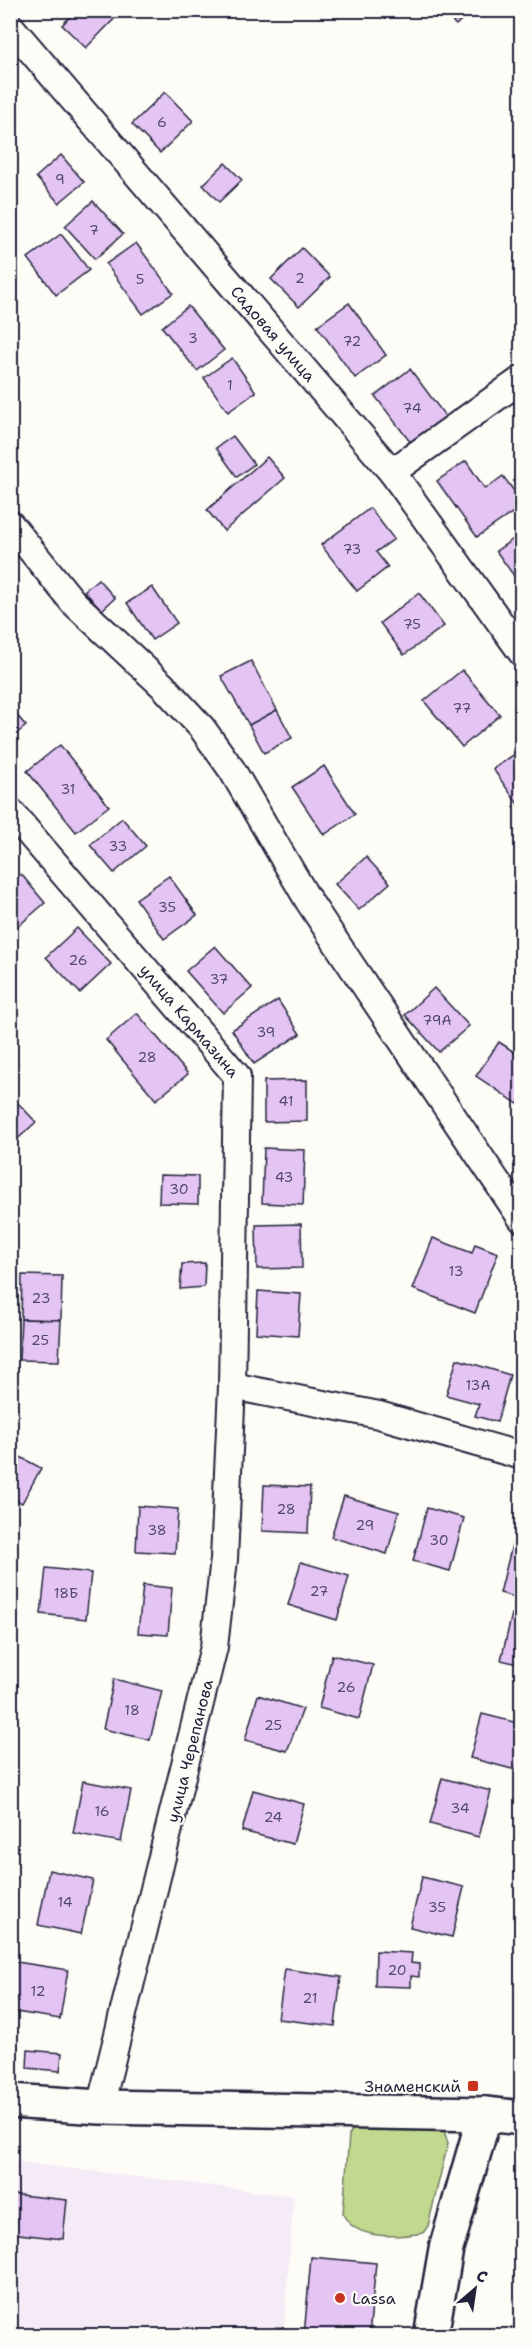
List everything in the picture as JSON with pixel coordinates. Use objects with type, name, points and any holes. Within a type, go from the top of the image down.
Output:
[{"type":"main road","points":[[10,2101],[100,2107],[485,2114],[522,2118]]},
{"type":"main road","points":[[431,2336],[446,2249],[485,2114]]},
{"type":"street","name":"Садовая улица","points":[[10,26],[392,472],[522,653]]},
{"type":"street","points":[[392,472],[522,379]]},
{"type":"street","points":[[10,524],[73,602],[162,686],[208,737],[232,770],[308,900],[348,962],[522,1219]]},
{"type":"street","name":"улица Кармазина","points":[[10,811],[237,1076],[232,1386]]},
{"type":"street","points":[[232,1386],[380,1414],[522,1456]]},
{"type":"street","name":"улица Черепанова","points":[[100,2107],[214,1647],[224,1559],[232,1386]]},
{"type":"shaded area","points":[[11,2161],[294,2196],[283,2335],[11,2336]]},
{"type":"green space","points":[[357,2122],[435,2124],[444,2131],[448,2143],[428,2226],[423,2233],[390,2236],[367,2233],[349,2223],[343,2214],[349,2135]]},
{"type":"building","points":[[77,10],[113,10],[118,15],[86,48],[62,25]]},
{"type":"building","points":[[441,10],[468,10],[469,12],[456,25]]},
{"type":"building","points":[[165,92],[193,121],[160,153],[132,124]]},
{"type":"building","points":[[10,96],[20,107],[10,116]]},
{"type":"building","points":[[61,155],[84,182],[59,203],[36,177]]},
{"type":"building","points":[[225,163],[242,180],[219,202],[203,185]]},
{"type":"building","points":[[93,201],[123,234],[95,259],[65,226]]},
{"type":"building","points":[[61,234],[89,270],[56,295],[28,258]]},
{"type":"building","points":[[136,243],[173,293],[143,314],[106,264]]},
{"type":"building","points":[[302,248],[330,277],[299,307],[271,279]]},
{"type":"building","points":[[349,303],[386,355],[355,378],[317,326]]},
{"type":"building","points":[[188,306],[224,350],[197,371],[162,327]]},
{"type":"building","points":[[232,358],[256,392],[228,412],[204,378]]},
{"type":"building","points":[[410,369],[449,421],[414,447],[375,396]]},
{"type":"building","points":[[233,436],[254,464],[237,477],[216,448]]},
{"type":"building","points":[[267,457],[285,478],[224,531],[207,510]]},
{"type":"building","points":[[466,461],[485,489],[503,476],[522,502],[522,506],[477,537],[437,481]]},
{"type":"building","points":[[370,508],[394,539],[376,552],[388,567],[357,591],[321,545]]},
{"type":"building","points":[[522,533],[522,587],[496,551]]},
{"type":"building","points":[[98,579],[115,598],[102,610],[84,591]]},
{"type":"building","points":[[152,587],[177,623],[152,640],[127,603]]},
{"type":"building","points":[[419,593],[444,626],[404,655],[380,623]]},
{"type":"building","points":[[251,661],[277,710],[249,725],[221,676]]},
{"type":"building","points":[[462,670],[500,715],[462,747],[424,701]]},
{"type":"building","points":[[10,707],[26,726],[10,739]]},
{"type":"building","points":[[277,710],[292,738],[264,753],[249,725]]},
{"type":"building","points":[[60,745],[109,806],[76,832],[27,771]]},
{"type":"building","points":[[522,749],[522,810],[493,769]]},
{"type":"building","points":[[324,766],[355,814],[324,835],[292,787]]},
{"type":"building","points":[[122,818],[146,846],[114,873],[90,845]]},
{"type":"building","points":[[366,857],[390,883],[359,910],[335,884]]},
{"type":"building","points":[[21,874],[45,903],[16,928],[10,922],[10,883]]},
{"type":"building","points":[[169,876],[197,915],[164,939],[136,899]]},
{"type":"building","points":[[77,928],[111,964],[80,993],[46,957]]},
{"type":"building","points":[[215,946],[252,988],[223,1013],[186,971]]},
{"type":"building","points":[[434,988],[469,1026],[439,1052],[405,1015]]},
{"type":"building","points":[[278,1000],[300,1034],[254,1064],[232,1030]]},
{"type":"building","points":[[137,1013],[188,1074],[156,1100],[106,1040]]},
{"type":"building","points":[[499,1042],[522,1057],[522,1098],[518,1104],[476,1076]]},
{"type":"building","points":[[307,1080],[307,1121],[264,1122],[264,1081]]},
{"type":"building","points":[[16,1101],[36,1122],[10,1146],[10,1106]]},
{"type":"building","points":[[264,1148],[305,1150],[303,1205],[262,1203]]},
{"type":"building","points":[[160,1175],[198,1176],[198,1204],[159,1203]]},
{"type":"building","points":[[301,1224],[302,1268],[257,1269],[256,1225]]},
{"type":"building","points":[[433,1238],[472,1253],[475,1244],[498,1253],[475,1313],[413,1289]]},
{"type":"building","points":[[205,1263],[204,1287],[180,1289],[182,1264]]},
{"type":"building","points":[[22,1275],[62,1276],[61,1320],[21,1319]]},
{"type":"building","points":[[258,1291],[301,1294],[298,1336],[256,1333]]},
{"type":"building","points":[[21,1319],[61,1320],[59,1361],[19,1360]]},
{"type":"building","points":[[457,1359],[510,1375],[497,1422],[475,1416],[479,1404],[446,1395]]},
{"type":"building","points":[[11,1452],[41,1468],[22,1503],[10,1497]]},
{"type":"building","points":[[264,1485],[310,1487],[308,1533],[262,1531]]},
{"type":"building","points":[[344,1496],[399,1512],[387,1554],[331,1537]]},
{"type":"building","points":[[138,1506],[178,1509],[175,1553],[136,1551]]},
{"type":"building","points":[[427,1508],[464,1518],[450,1571],[413,1561]]},
{"type":"building","points":[[512,1545],[522,1548],[522,1599],[500,1593]]},
{"type":"building","points":[[301,1562],[349,1576],[337,1620],[288,1605]]},
{"type":"building","points":[[46,1568],[91,1573],[86,1619],[41,1614]]},
{"type":"building","points":[[143,1585],[172,1588],[168,1635],[138,1633]]},
{"type":"building","points":[[512,1614],[522,1616],[522,1665],[501,1660]]},
{"type":"building","points":[[332,1655],[373,1665],[359,1719],[319,1708]]},
{"type":"building","points":[[114,1679],[162,1691],[150,1740],[103,1729]]},
{"type":"building","points":[[258,1695],[303,1709],[287,1751],[245,1740]]},
{"type":"building","points":[[482,1714],[522,1724],[522,1746],[516,1770],[470,1758]]},
{"type":"building","points":[[442,1778],[491,1791],[479,1837],[430,1824]]},
{"type":"building","points":[[83,1781],[131,1790],[121,1842],[73,1833]]},
{"type":"building","points":[[253,1790],[304,1804],[293,1844],[242,1831]]},
{"type":"building","points":[[49,1870],[93,1880],[81,1934],[38,1925]]},
{"type":"building","points":[[422,1877],[464,1887],[452,1937],[410,1927]]},
{"type":"building","points":[[376,1951],[412,1953],[411,1963],[419,1964],[419,1977],[411,1976],[411,1987],[375,1986]]},
{"type":"building","points":[[10,1961],[68,1970],[60,2019],[10,2011]]},
{"type":"building","points":[[285,1969],[341,1977],[335,2026],[278,2019]]},
{"type":"building","points":[[28,2050],[62,2053],[60,2071],[27,2068]]},
{"type":"building","points":[[10,2194],[67,2200],[63,2239],[10,2233]]},
{"type":"building","points":[[311,2257],[376,2263],[369,2336],[304,2336]]},
{"type":"place","name":"Знаменский","points":[[473,2086]]},
{"type":"place","name":"Lassa","points":[[340,2298]]}]
